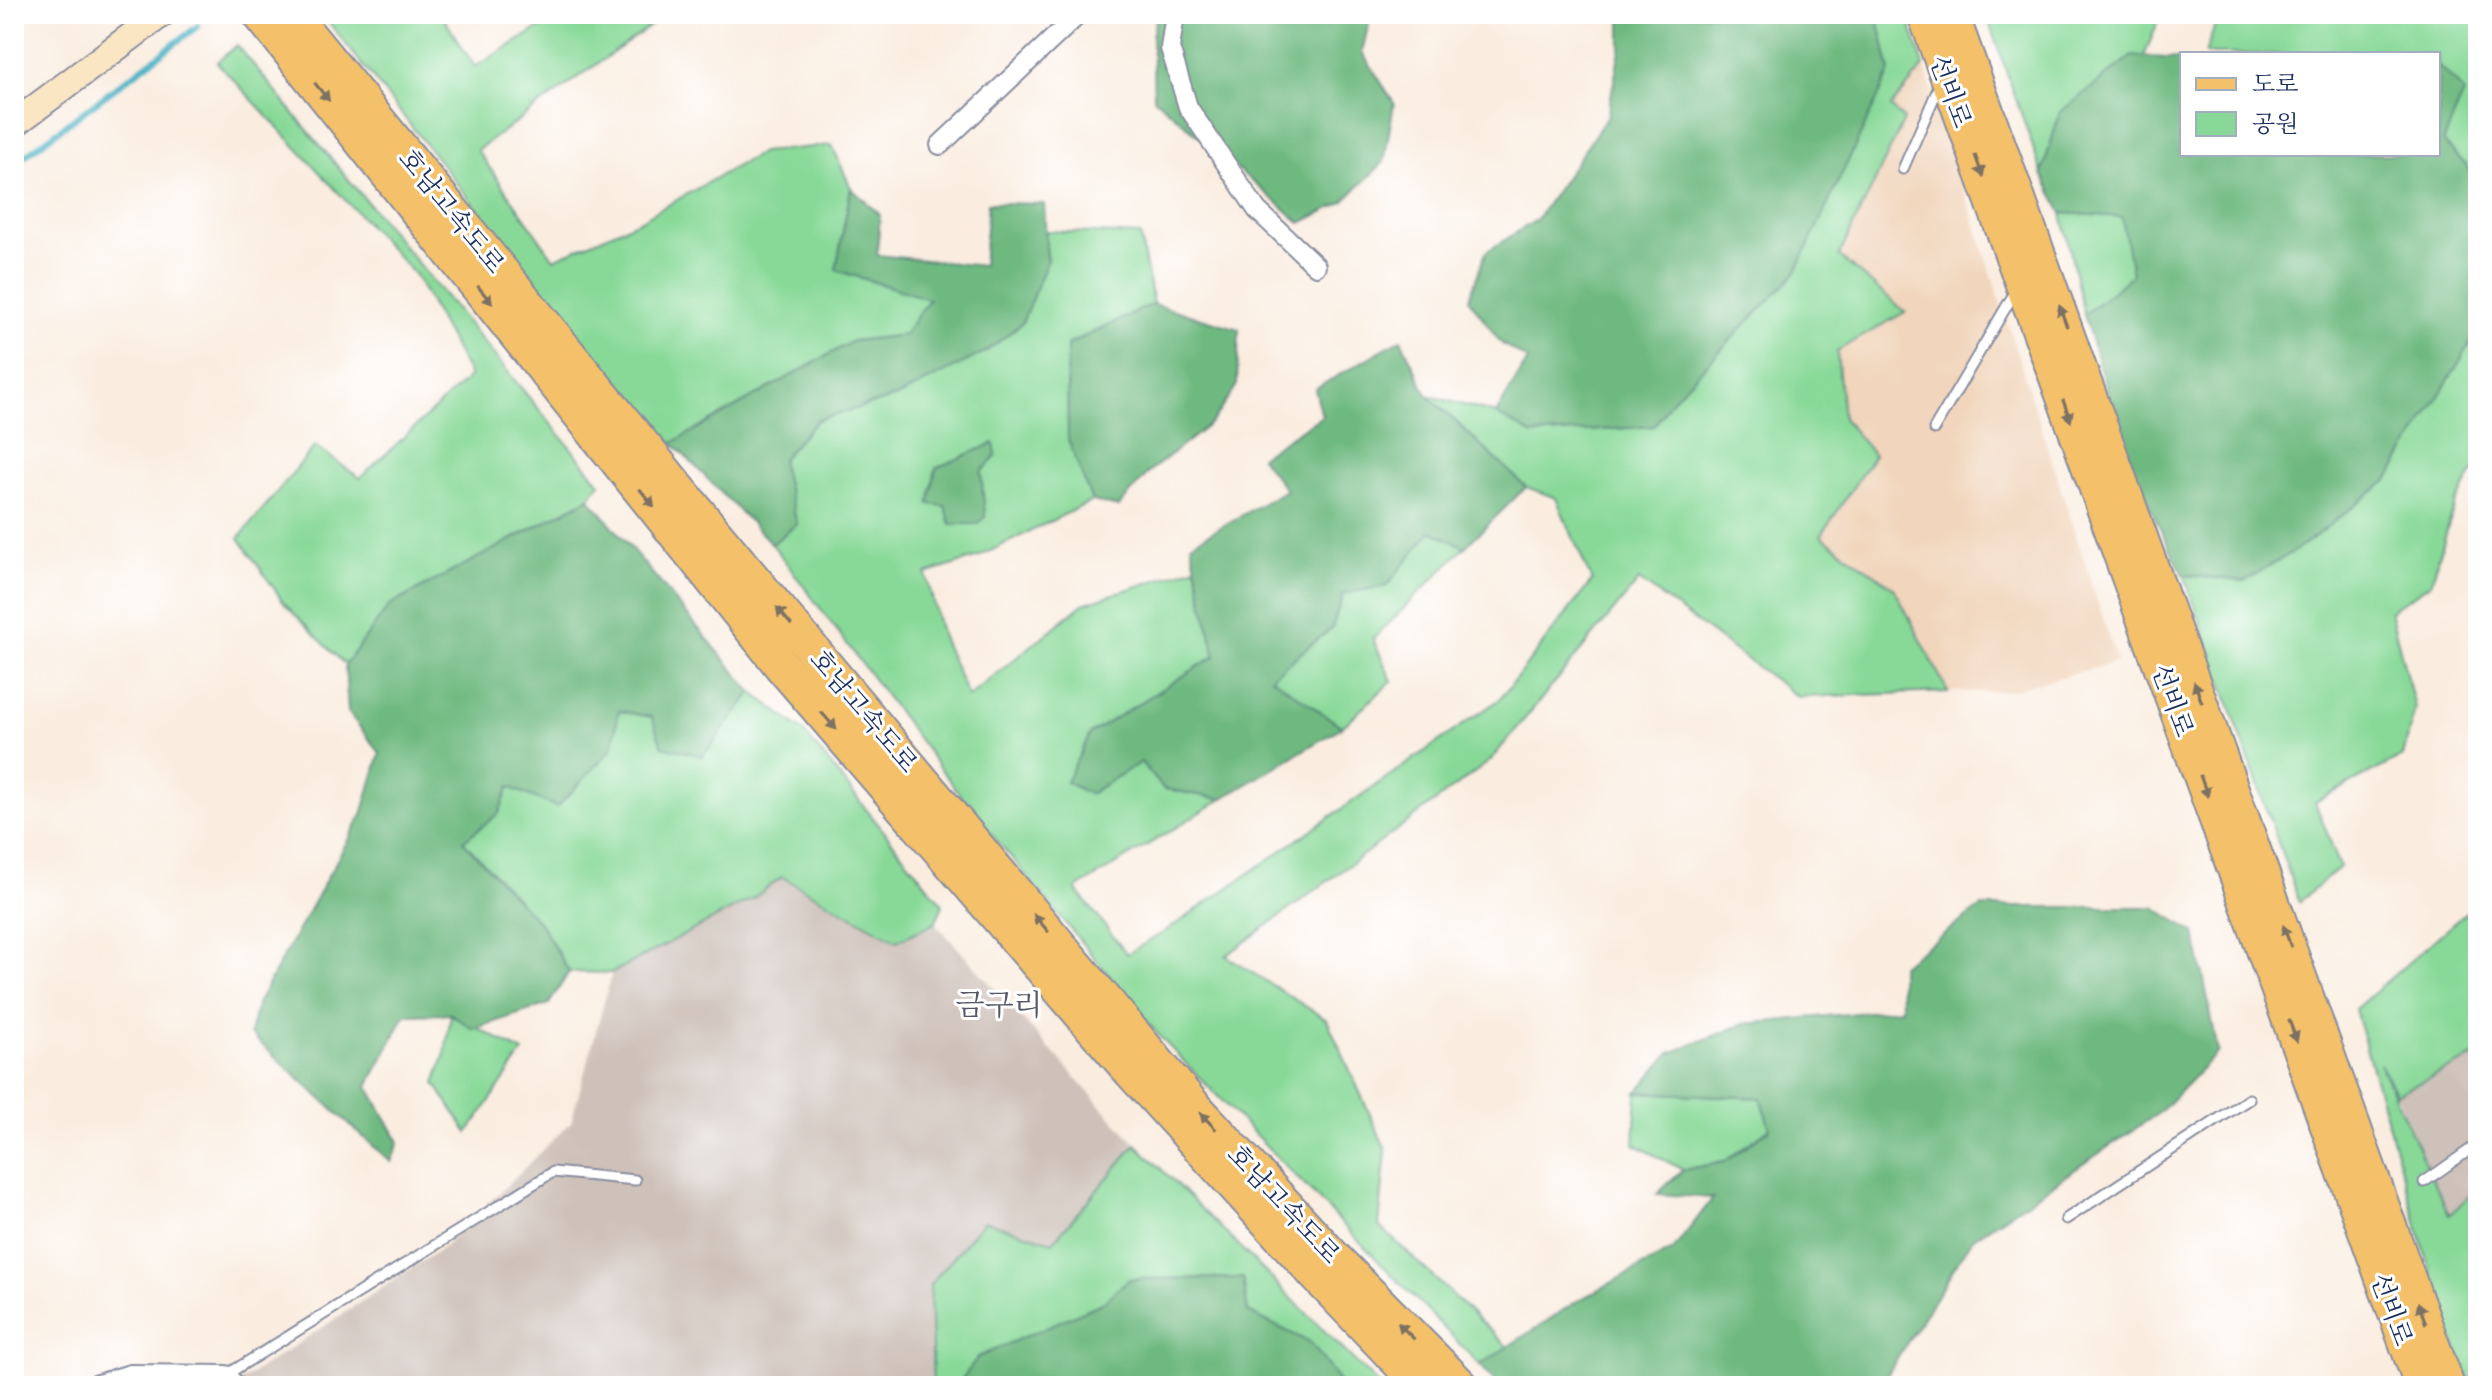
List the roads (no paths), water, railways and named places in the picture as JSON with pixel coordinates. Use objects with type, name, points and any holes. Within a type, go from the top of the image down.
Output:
[{"type":"highway","name":"호남고속도로","points":[[275,20],[780,664],[1127,1067],[1422,1386]]},
{"type":"highway","name":"호남고속도로","points":[[275,20],[718,537],[1191,1103],[1337,1261],[1461,1386]]},
{"type":"main road","name":"선비로","points":[[1923,14],[2420,1386]]},
{"type":"main road","name":"선비로","points":[[1953,14],[2449,1386]]},
{"type":"street","points":[[14,124],[161,14]]},
{"type":"street","points":[[940,145],[1079,14]]},
{"type":"street","points":[[1175,14],[1170,48],[1188,107],[1257,210],[1316,266]]},
{"type":"street","points":[[92,1386],[130,1374],[231,1381]]},
{"type":"lane","points":[[1903,169],[1945,73]]},
{"type":"lane","points":[[1934,429],[2021,282]]},
{"type":"lane","points":[[2066,1219],[2249,1099]]},
{"type":"lane","points":[[2424,1182],[2478,1144]]},
{"type":"lane","points":[[231,1381],[553,1172],[635,1180]]},
{"type":"waterway","points":[[14,164],[198,26]]},
{"type":"district","name":"금구리","points":[[999,1005]]}]
